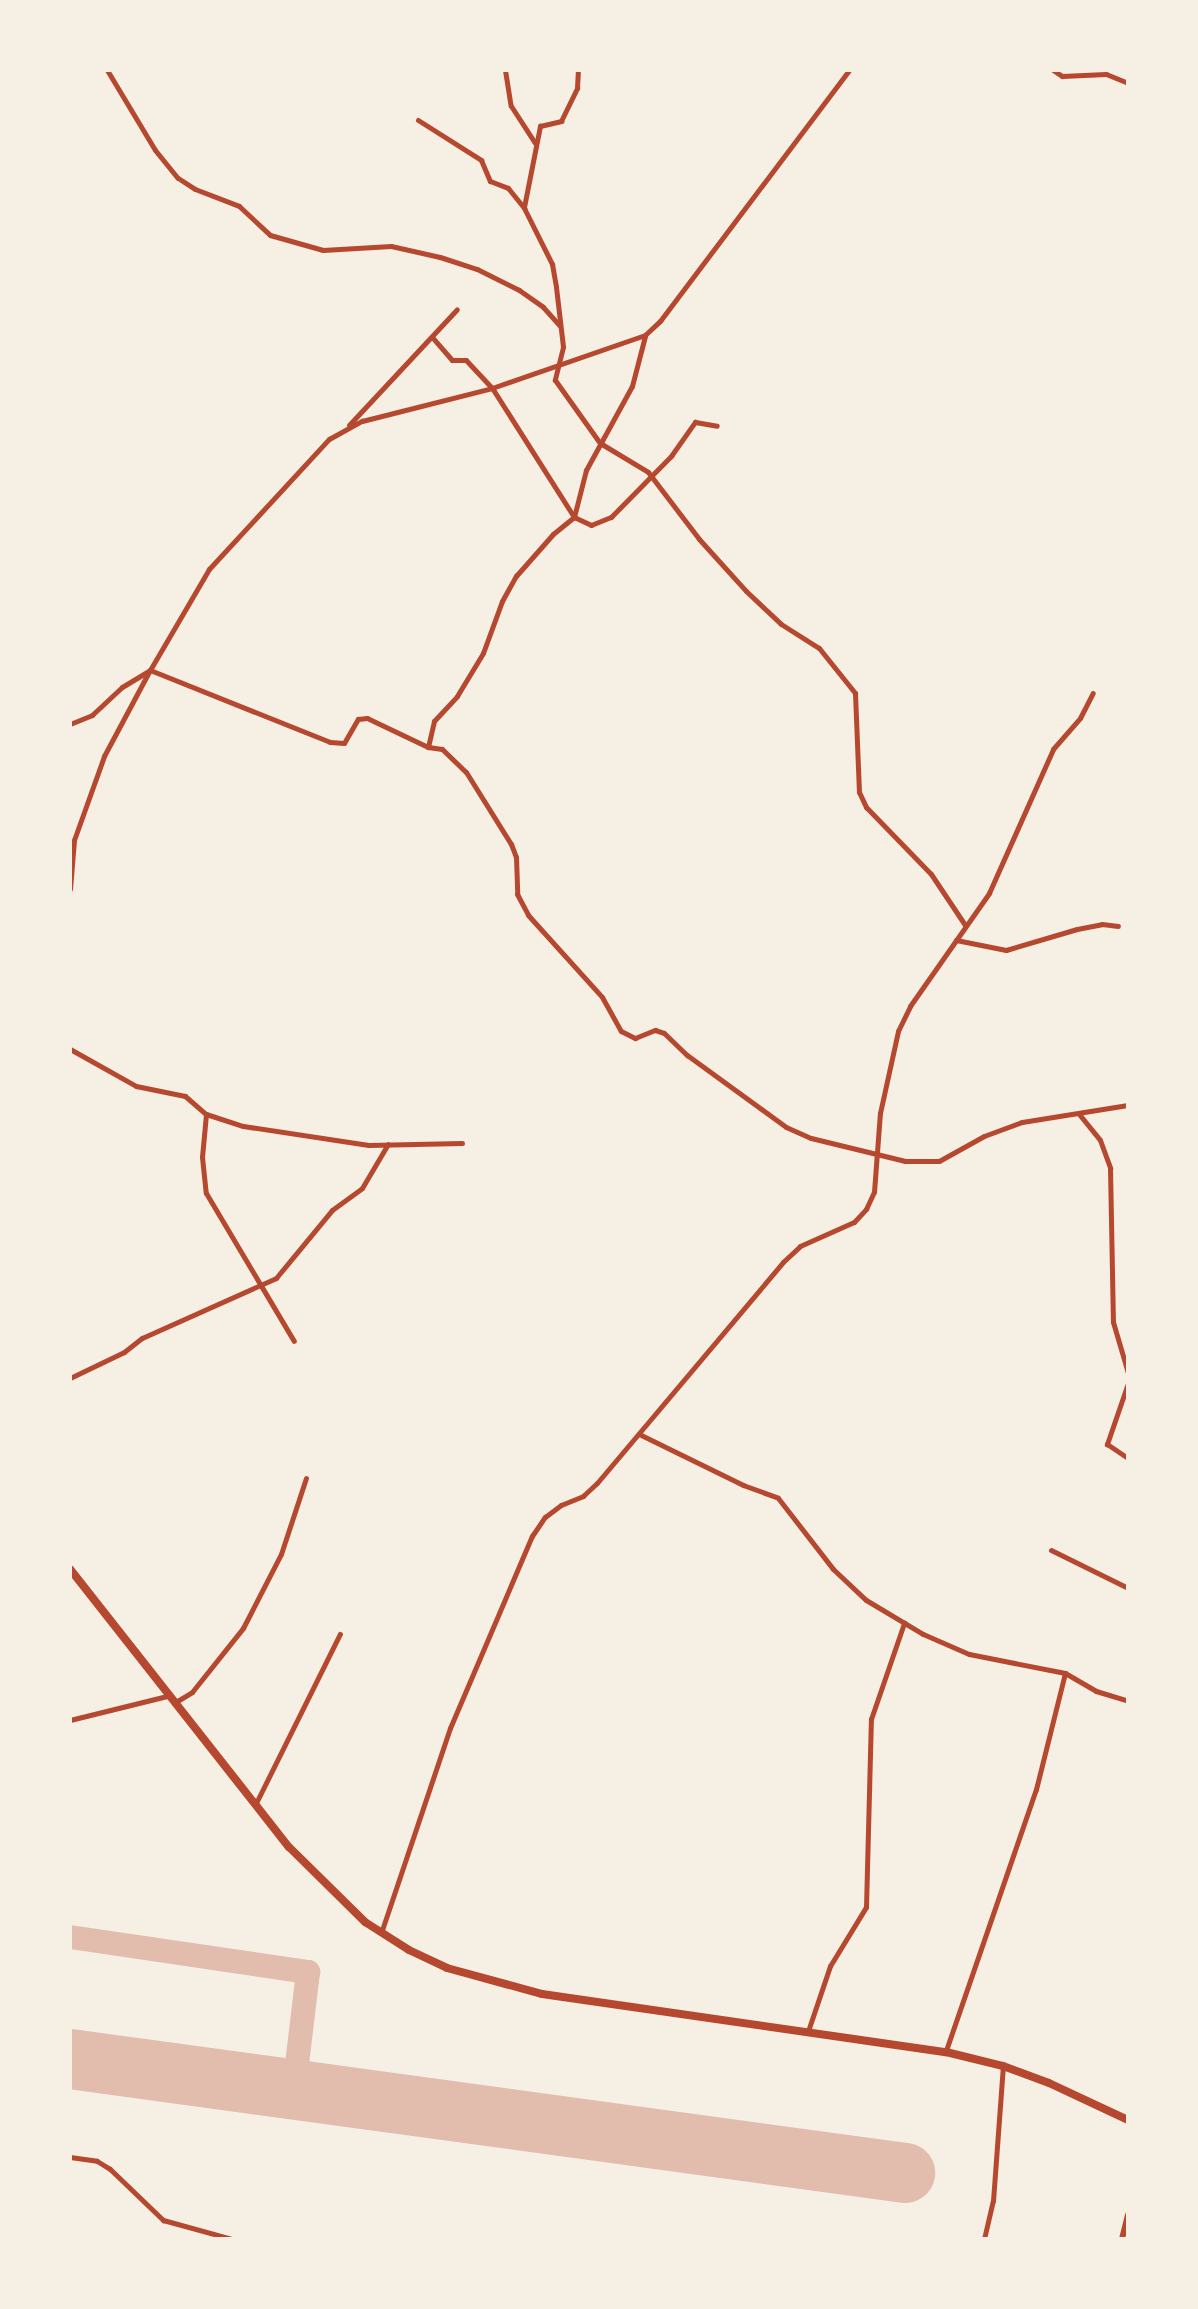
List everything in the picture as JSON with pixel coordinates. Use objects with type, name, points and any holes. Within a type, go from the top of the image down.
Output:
[{"type":"main road","points":[[70,1569],[255,1806],[330,1889],[380,1934],[447,1968],[504,1985],[946,2052],[1003,2066],[1049,2083],[1128,2120]]},
{"type":"street","points":[[107,70],[155,150],[178,178],[195,189],[239,206],[270,235],[323,250],[391,246],[440,257],[477,269],[519,290],[543,307],[562,328]]},
{"type":"street","points":[[505,70],[511,106],[535,143]]},
{"type":"street","points":[[524,208],[535,168],[535,143],[543,123],[559,122],[563,118],[577,88],[578,70]]},
{"type":"street","points":[[349,426],[492,388],[645,335],[669,309],[849,70]]},
{"type":"street","points":[[1053,70],[1062,76],[1106,74],[1128,83]]},
{"type":"street","points":[[418,120],[481,160],[490,181],[508,188],[524,208],[552,264],[562,328],[555,375],[557,385],[600,443],[650,475],[699,539],[746,591],[781,624],[819,648],[855,693],[859,792],[866,807],[931,874],[965,925]]},
{"type":"street","points":[[70,889],[74,840],[100,766],[150,670],[220,555],[329,439],[349,426],[457,309]]},
{"type":"street","points":[[428,747],[434,721],[457,696],[483,653],[502,601],[516,576],[553,534],[574,517],[582,484],[600,443],[632,386],[645,335]]},
{"type":"street","points":[[432,337],[452,360],[466,360],[492,388],[574,517],[591,525],[611,517],[671,456],[695,422],[717,426]]},
{"type":"street","points":[[70,724],[92,715],[122,687],[150,670]]},
{"type":"street","points":[[150,670],[330,742],[344,743],[361,717],[446,752],[466,772],[516,857],[517,894],[528,915],[602,997],[625,1035],[635,1038],[650,1031],[661,1032],[687,1055],[786,1127],[811,1138],[905,1161],[939,1161],[1008,1126],[1128,1105]]},
{"type":"street","points":[[380,1934],[450,1728],[532,1536],[545,1517],[561,1505],[583,1496],[597,1483],[783,1262],[800,1246],[854,1222],[866,1209],[874,1192],[884,1086],[898,1031],[910,1006],[1001,871],[1053,749],[1080,718],[1093,693]]},
{"type":"street","points":[[956,940],[1006,950],[1077,929],[1102,924],[1118,926]]},
{"type":"street","points":[[70,1049],[136,1086],[185,1096],[206,1114],[283,1135],[388,1144],[462,1143]]},
{"type":"street","points":[[1078,1113],[1100,1140],[1110,1168],[1113,1322],[1128,1373]]},
{"type":"street","points":[[206,1114],[202,1167],[206,1193],[259,1287],[294,1341]]},
{"type":"street","points":[[70,1378],[124,1352],[142,1338],[259,1287],[288,1268],[332,1210],[362,1188],[388,1144]]},
{"type":"street","points":[[1128,1383],[1107,1444],[1128,1458]]},
{"type":"street","points":[[639,1434],[743,1485],[778,1498],[833,1569],[866,1600],[941,1644],[969,1654],[1065,1673],[1096,1691],[1128,1701]]},
{"type":"street","points":[[173,1704],[192,1692],[243,1628],[281,1554],[306,1478]]},
{"type":"street","points":[[1051,1550],[1128,1588]]},
{"type":"street","points":[[808,2031],[830,1966],[866,1907],[871,1719],[904,1623]]},
{"type":"street","points":[[255,1806],[340,1634]]},
{"type":"street","points":[[946,2052],[1036,1789],[1065,1673]]},
{"type":"street","points":[[70,1720],[167,1696]]},
{"type":"street","points":[[984,2239],[993,2201],[1003,2066]]},
{"type":"street","points":[[70,2157],[97,2161],[110,2169],[163,2220],[232,2239]]},
{"type":"street","points":[[1122,2239],[1128,2215]]},
{"type":"taxiway","points":[[70,1937],[308,1972],[294,2090]]},
{"type":"runway","points":[[70,2059],[905,2173]]}]
